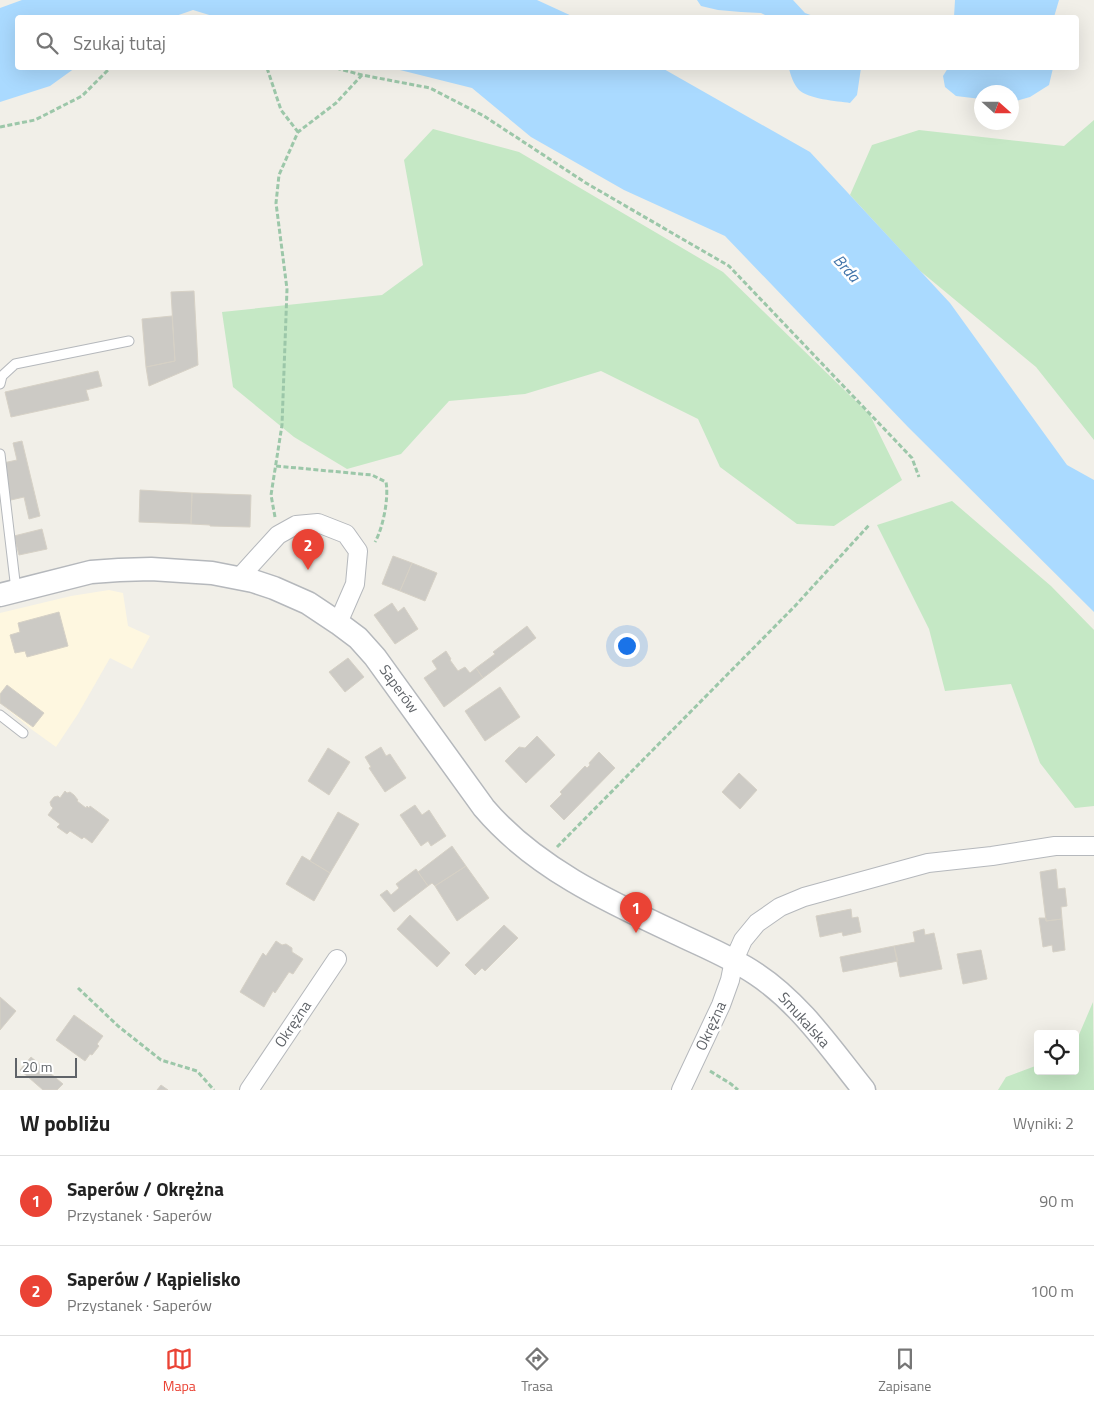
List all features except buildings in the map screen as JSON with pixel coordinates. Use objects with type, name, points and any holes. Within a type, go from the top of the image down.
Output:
[{"type":"street","points":[[239,578],[278,535],[296,525],[318,523],[346,534],[358,551],[355,584],[338,622]]},
{"type":"street","name":"Saperów","points":[[8,592],[91,572],[182,570],[253,580],[308,603],[338,622],[358,638],[375,657],[489,814],[510,836],[542,861],[577,883],[615,904],[734,960]]},
{"type":"street","name":"Okrężna","points":[[681,1090],[721,1005],[730,980],[734,960],[743,940],[757,923],[780,907],[804,897],[928,863],[992,856],[1054,846],[1094,846]]},
{"type":"street","name":"Okrężna","points":[[249,1090],[337,959]]},
{"type":"street","name":"Smukalska","points":[[734,960],[758,975],[800,1012],[864,1090]]},
{"type":"lane","points":[[0,384],[2,376],[15,364],[129,341]]},
{"type":"lane","points":[[0,454],[8,592]]},
{"type":"lane","points":[[0,715],[23,734]]},
{"type":"path","points":[[0,127],[35,120],[82,96],[108,70]]},
{"type":"path","points":[[268,70],[281,110],[298,132]]},
{"type":"path","points":[[343,70],[430,88],[484,116],[586,184],[728,266],[912,458],[919,476]]},
{"type":"path","points":[[278,535],[271,495],[282,425],[287,289],[276,203],[279,175],[298,132],[336,103],[362,75]]},
{"type":"path","points":[[276,466],[372,475],[386,482],[388,491],[379,535],[373,545],[358,551]]},
{"type":"path","points":[[542,861],[795,606],[870,524]]},
{"type":"path","points":[[78,988],[118,1026],[161,1060],[197,1071],[214,1090]]},
{"type":"path","points":[[694,1061],[738,1090]]},
{"type":"shaded area","points":[[109,590],[123,593],[128,626],[150,636],[132,669],[110,658],[78,714],[56,747],[0,703],[0,613],[71,596]]},
{"type":"green space","points":[[1094,120],[1094,440],[1036,367],[919,270],[850,195],[872,145],[919,130],[1064,146]]},
{"type":"green space","points":[[433,129],[519,152],[723,272],[870,415],[902,480],[834,526],[797,524],[720,467],[698,419],[601,371],[525,394],[449,401],[401,454],[347,469],[294,437],[233,387],[222,312],[382,295],[423,265],[404,160]]},
{"type":"green space","points":[[952,501],[1051,586],[1094,630],[1094,806],[1075,808],[1040,763],[1011,684],[945,691],[929,629],[877,525]]},
{"type":"green space","points":[[1093,1002],[1094,1090],[998,1090],[1006,1077],[1034,1066],[1034,1075],[1079,1075],[1079,1035]]},
{"type":"water","points":[[22,0],[537,0],[570,15],[209,15],[193,10],[179,15],[15,15],[15,70],[72,70],[50,86],[0,102],[0,8]]},
{"type":"water","points":[[697,0],[793,0],[805,13],[810,15],[765,15],[761,13],[718,10],[701,6]]},
{"type":"water","points":[[955,0],[1059,0],[1055,15],[954,15]]},
{"type":"water","name":"Brda","points":[[400,70],[666,70],[810,152],[950,303],[1067,465],[1094,480],[1094,612],[908,427],[725,236],[624,190],[531,137],[472,88]]},
{"type":"water","points":[[790,70],[861,70],[857,95],[850,103],[809,96],[797,88]]},
{"type":"water","points":[[947,70],[1053,70],[1049,85],[1030,97],[1019,100],[1019,85],[974,85],[974,98],[956,96],[945,87],[943,76]]},
{"type":"place","name":"Saperów / Kąpielisko","points":[[308,570]]},
{"type":"place","name":"Saperów / Okrężna","points":[[636,933]]}]
